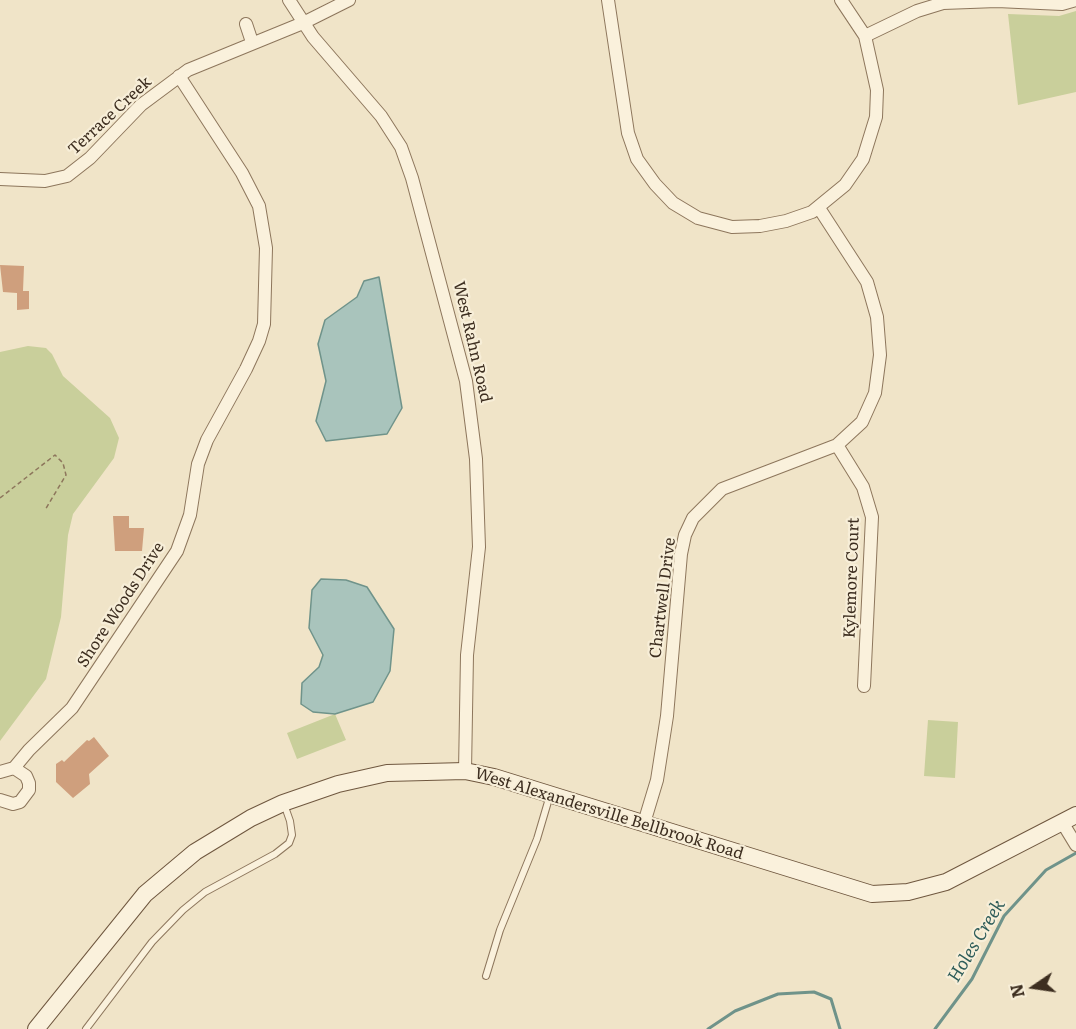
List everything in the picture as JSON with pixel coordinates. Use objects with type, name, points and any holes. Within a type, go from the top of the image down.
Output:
[{"type":"main road","name":"West Alexandersville Bellbrook Road","points":[[43,1027],[128,914],[171,871],[218,837],[283,803],[338,784],[387,773],[465,771],[551,794],[854,890],[893,894],[946,882],[1069,818]]},
{"type":"street","name":"West Rahn Road","points":[[289,0],[303,22],[381,116],[401,147],[412,178],[466,381],[476,459],[479,547],[467,655],[465,771]]},
{"type":"street","name":"Terrace Creek","points":[[0,178],[45,181],[67,176],[90,158],[141,105],[179,76],[212,58],[303,22],[349,0]]},
{"type":"street","points":[[608,0],[628,133],[637,159],[655,184],[673,202],[698,218],[732,227],[760,226],[786,221],[819,208],[845,185],[863,159],[872,137],[877,90],[865,36],[841,0]]},
{"type":"street","points":[[865,36],[916,11],[943,3],[997,1],[1062,4],[1076,0]]},
{"type":"street","points":[[246,24],[252,42]]},
{"type":"street","name":"Shore Woods Drive","points":[[14,768],[72,708],[177,551],[190,515],[198,464],[207,440],[246,369],[264,324],[267,258],[259,206],[243,173],[179,76]]},
{"type":"street","name":"Chartwell Drive","points":[[644,823],[657,780],[667,716],[681,554],[685,535],[693,518],[722,489],[837,445],[862,422],[875,393],[880,355],[877,317],[867,282],[819,208]]},
{"type":"street","name":"Kylemore Court","points":[[837,445],[863,487],[872,517],[864,686]]},
{"type":"street","points":[[0,772],[14,768],[26,776],[29,790],[20,802],[13,804],[0,800]]},
{"type":"street","points":[[1069,818],[1075,843]]},
{"type":"lane","points":[[486,976],[500,930],[537,839],[551,794]]},
{"type":"lane","points":[[86,1029],[152,942],[183,910],[205,892],[275,854],[289,843],[292,835],[291,821],[283,803]]},
{"type":"path","points":[[0,498],[56,455],[61,459],[66,474],[45,510]]},
{"type":"green space","points":[[1076,11],[1076,92],[1018,105],[1008,14],[1059,16]]},
{"type":"green space","points":[[28,346],[46,348],[52,354],[63,376],[110,418],[119,438],[114,458],[73,514],[68,535],[61,617],[46,679],[0,741],[0,352]]},
{"type":"green space","points":[[335,714],[346,740],[297,759],[287,733]]},
{"type":"green space","points":[[928,720],[958,722],[955,778],[924,776]]},
{"type":"water","points":[[379,277],[402,408],[387,434],[326,441],[316,421],[326,381],[318,344],[325,320],[357,297],[364,281]]},
{"type":"water","points":[[321,579],[346,580],[367,587],[394,629],[390,671],[373,702],[335,714],[313,712],[301,704],[302,683],[319,667],[323,655],[309,628],[312,590]]},
{"type":"building","points":[[0,265],[24,266],[23,291],[29,291],[29,309],[17,310],[17,293],[3,292]]},
{"type":"building","points":[[113,516],[129,516],[129,528],[144,528],[142,551],[115,551]]},
{"type":"building","points":[[94,737],[109,756],[89,774],[90,784],[73,798],[56,782],[56,764],[62,760],[64,762],[87,740]]},
{"type":"waterway","name":"Holes Creek","points":[[935,1029],[972,979],[1004,916],[1046,870],[1076,853]]},
{"type":"waterway","name":"Holes Creek","points":[[708,1029],[735,1011],[778,994],[814,992],[831,999],[840,1029]]}]
